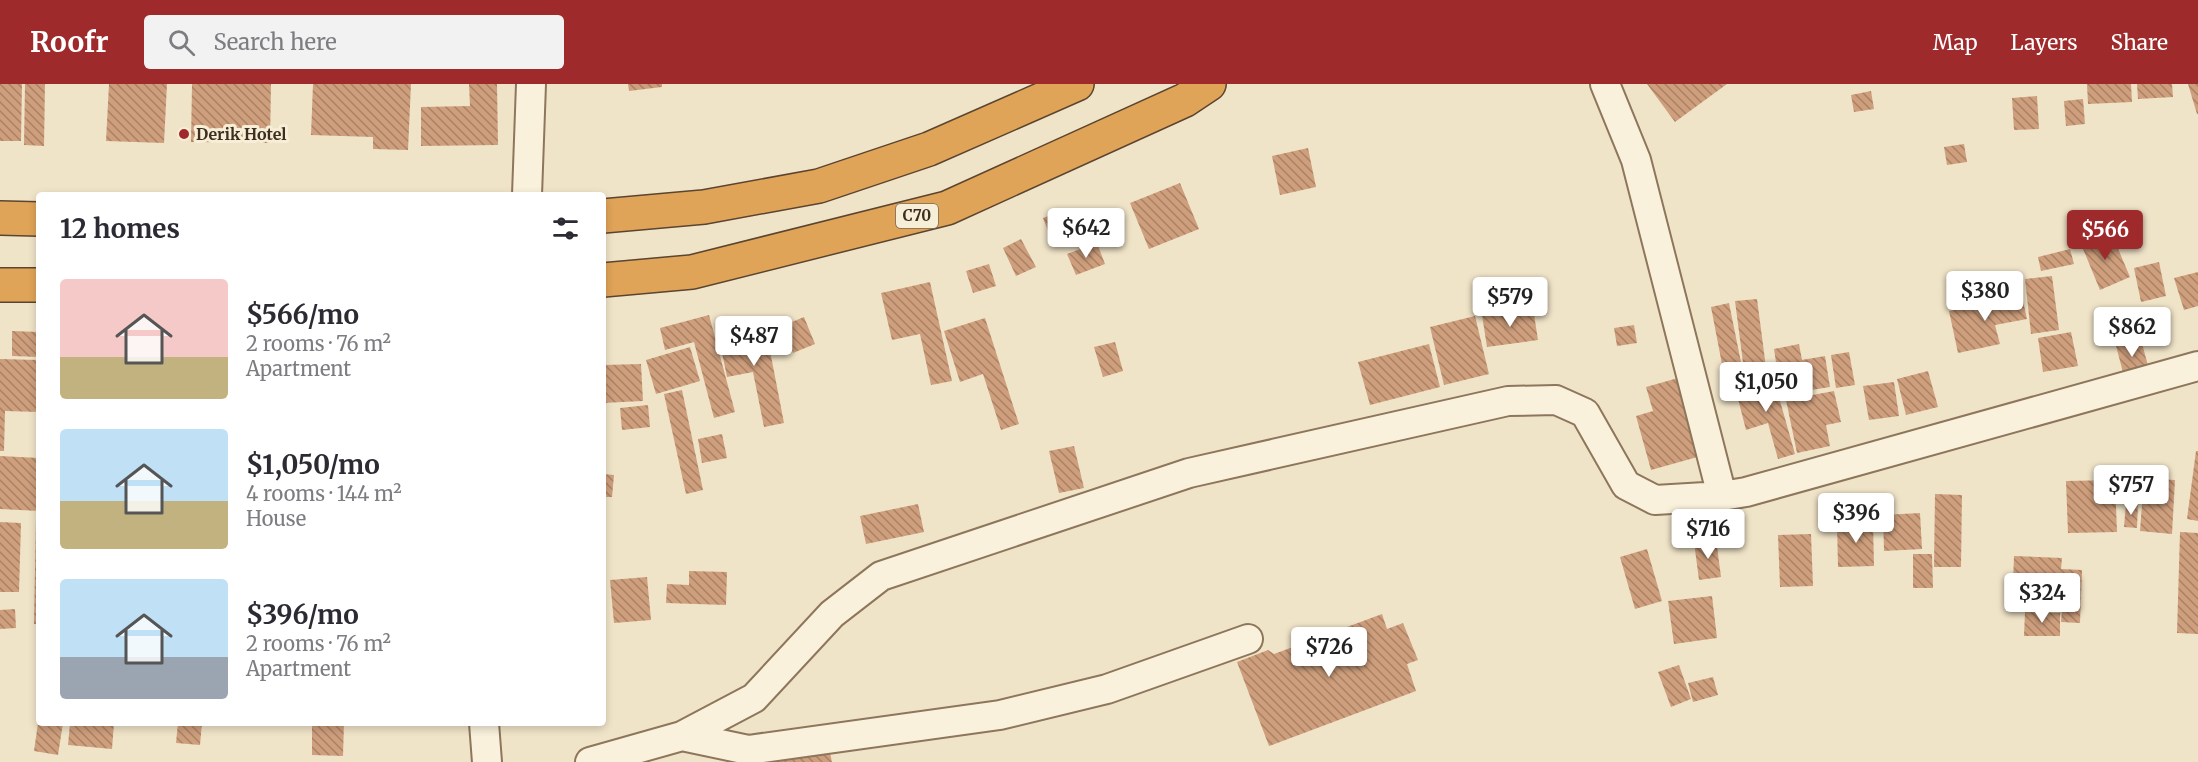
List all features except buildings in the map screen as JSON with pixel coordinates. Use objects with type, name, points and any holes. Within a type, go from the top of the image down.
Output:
[{"type":"highway","points":[[606,216],[704,207],[819,186],[930,149],[1077,84]]},
{"type":"highway","name":"C70","points":[[606,280],[692,272],[947,208],[1185,100],[1209,84]]},
{"type":"highway","points":[[0,218],[36,219]]},
{"type":"highway","points":[[0,285],[36,285]]},
{"type":"street","points":[[528,192],[531,84]]},
{"type":"street","points":[[1605,84],[1636,160],[1722,496]]},
{"type":"street","points":[[590,762],[682,736],[754,698],[832,614],[881,576],[1189,473],[1508,402],[1556,400],[1585,413],[1626,485],[1655,500],[1722,496],[1746,492],[2198,366]]},
{"type":"street","points":[[682,736],[748,750],[1000,714],[1107,688],[1248,639]]},
{"type":"street","points":[[484,726],[487,762]]},
{"type":"place","name":"Derik Hotel","points":[[184,134]]}]
